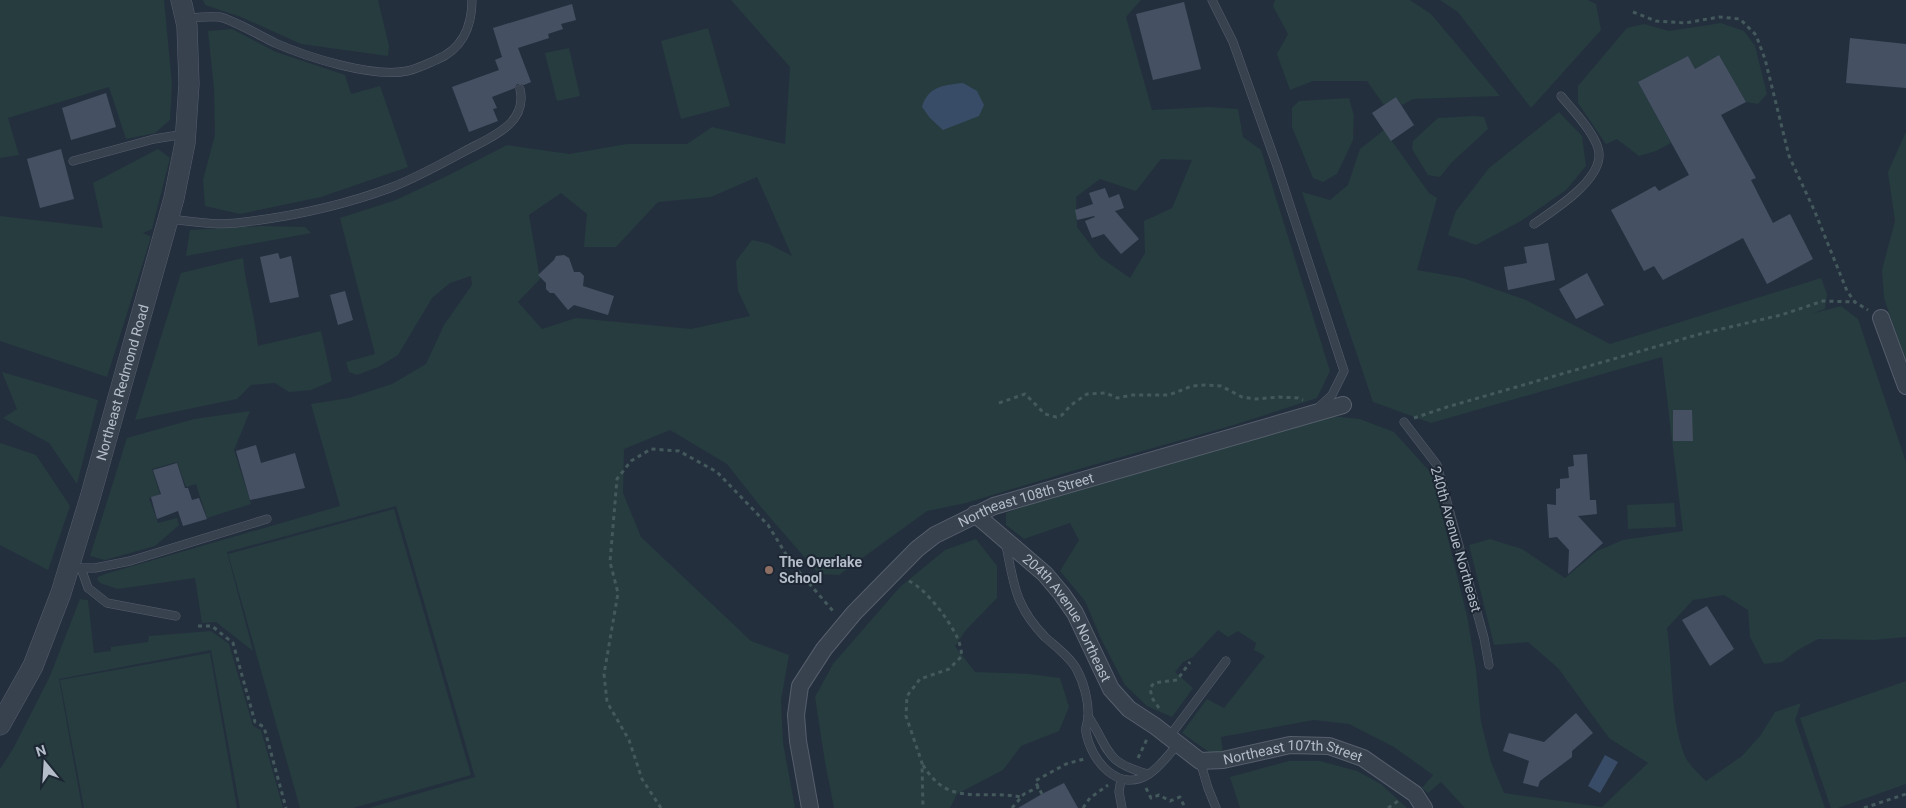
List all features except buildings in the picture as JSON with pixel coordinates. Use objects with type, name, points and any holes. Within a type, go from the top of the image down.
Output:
[{"type":"street","name":"Northeast Redmond Road","points":[[0,725],[33,666],[75,568],[90,498],[169,219],[186,134],[189,84],[184,15]]},
{"type":"street","points":[[1881,318],[1906,386]]},
{"type":"street","name":"Northeast 108th Street","points":[[810,808],[798,741],[796,714],[800,686],[810,669],[854,613],[917,549],[935,535],[975,514],[1003,503],[1342,405]]},
{"type":"street","name":"204th Avenue Northeast","points":[[975,514],[1045,574],[1071,606],[1111,689],[1152,730]]},
{"type":"street","name":"Northeast 107th Street","points":[[1152,730],[1173,740],[1200,761],[1223,760],[1290,745],[1329,746],[1363,758],[1415,794],[1424,808]]},
{"type":"lane","points":[[184,15],[222,18],[278,44],[341,65],[378,72],[407,71],[448,55],[457,48],[469,22],[472,0]]},
{"type":"lane","points":[[1212,0],[1233,42],[1280,175],[1344,371],[1332,395],[1316,411]]},
{"type":"lane","points":[[169,219],[215,225],[267,219],[352,200],[391,187],[439,165],[501,131],[516,118],[521,108],[522,97],[520,89]]},
{"type":"lane","points":[[1534,224],[1569,200],[1594,172],[1600,155],[1591,133],[1561,96]]},
{"type":"lane","points":[[73,161],[154,139],[186,134]]},
{"type":"lane","name":"240th Avenue Northeast","points":[[1404,422],[1437,465],[1484,638],[1489,665]]},
{"type":"lane","points":[[75,568],[94,568],[130,561],[267,519]]},
{"type":"lane","points":[[1006,540],[1018,601],[1028,617],[1076,668],[1084,686],[1088,716],[1086,730],[1092,752],[1105,769],[1121,779],[1131,781],[1149,774],[1226,661]]},
{"type":"lane","points":[[75,568],[88,588],[107,603],[176,616]]},
{"type":"lane","points":[[1088,716],[1109,755],[1121,764],[1149,774]]},
{"type":"lane","points":[[1200,761],[1216,808]]},
{"type":"lane","points":[[1121,779],[1119,792],[1122,808]]},
{"type":"path","points":[[1633,12],[1656,21],[1685,23],[1719,17],[1740,20],[1756,35],[1789,156],[1815,212],[1838,273],[1846,291],[1855,302],[1881,318]]},
{"type":"path","points":[[1404,422],[1447,407],[1690,336],[1780,315],[1822,301],[1855,302]]},
{"type":"path","points":[[998,403],[1025,394],[1044,414],[1056,417],[1062,415],[1071,405],[1087,394],[1106,393],[1117,398],[1132,395],[1169,395],[1192,386],[1205,385],[1221,386],[1242,397],[1256,399],[1298,398],[1316,411]]},
{"type":"path","points":[[661,808],[642,779],[629,740],[607,702],[604,674],[618,592],[610,562],[617,479],[631,461],[651,449],[679,451],[716,472],[768,525],[792,564],[834,613],[840,606]]},
{"type":"path","points":[[902,577],[919,585],[936,606],[957,637],[962,656],[949,669],[920,678],[907,696],[906,716],[922,763],[929,775],[944,790],[971,798],[1004,794],[1021,797]]},
{"type":"path","points":[[198,626],[212,626],[233,643],[255,722],[264,727],[286,808]]},
{"type":"path","points":[[1161,710],[1152,698],[1150,688],[1154,682],[1177,680],[1190,662]]},
{"type":"path","points":[[1136,763],[1152,730]]},
{"type":"path","points":[[1042,794],[1035,781],[1066,764],[1086,758]]},
{"type":"path","points":[[922,763],[923,808]]},
{"type":"path","points":[[1083,808],[1090,798],[1111,783]]},
{"type":"path","points":[[1012,808],[1021,797],[1038,787]]},
{"type":"path","points":[[1864,808],[1906,794]]},
{"type":"green space","points":[[0,0],[164,0],[172,84],[170,120],[155,133],[126,139],[109,87],[8,118],[19,155],[0,158]]},
{"type":"green space","points":[[203,0],[378,0],[389,46],[388,56],[301,44],[241,17],[205,5]]},
{"type":"green space","points":[[731,0],[1141,0],[1126,17],[1152,110],[1208,107],[1238,109],[1243,137],[1261,150],[1330,371],[1317,398],[1234,425],[966,503],[927,511],[839,575],[819,574],[760,506],[727,464],[670,430],[624,449],[623,493],[641,537],[751,641],[789,655],[781,700],[783,743],[795,808],[369,808],[475,777],[396,506],[227,552],[253,651],[216,622],[202,623],[195,578],[118,589],[100,583],[97,579],[105,574],[340,506],[311,404],[349,398],[392,384],[426,364],[444,325],[472,285],[471,276],[450,283],[432,298],[398,355],[378,367],[357,375],[349,372],[346,362],[375,354],[340,218],[396,200],[507,145],[569,154],[627,144],[687,144],[712,127],[785,144],[790,67]],"holes":[[[1161,159],[1192,160],[1172,208],[1144,221],[1145,253],[1130,278],[1100,257],[1077,227],[1076,197],[1100,179],[1136,191]],[[757,177],[792,256],[769,244],[752,240],[736,261],[738,291],[750,316],[691,329],[576,318],[542,329],[518,302],[540,279],[529,215],[561,193],[587,214],[584,247],[616,247],[658,202],[711,197]]]},
{"type":"green space","points":[[1275,0],[1410,0],[1431,14],[1500,96],[1413,99],[1402,105],[1396,97],[1384,105],[1367,81],[1313,81],[1290,90],[1277,54],[1288,34],[1273,6]]},
{"type":"green space","points":[[1440,0],[1588,0],[1596,4],[1601,30],[1531,108],[1458,12]]},
{"type":"green space","points":[[1721,23],[1744,31],[1755,46],[1767,94],[1758,104],[1746,102],[1719,55],[1695,69],[1688,56],[1638,82],[1671,143],[1656,151],[1639,156],[1617,139],[1606,144],[1578,103],[1578,86],[1627,28],[1644,24],[1669,31]]},
{"type":"green space","points":[[708,28],[730,106],[681,119],[661,41]]},
{"type":"green space","points":[[232,29],[276,52],[345,75],[351,94],[380,86],[408,167],[321,197],[240,214],[205,206],[203,180],[215,135],[214,89],[208,31]]},
{"type":"green space","points":[[569,48],[580,96],[557,101],[545,53]]},
{"type":"green space","points":[[1349,98],[1354,116],[1353,140],[1337,174],[1323,182],[1313,178],[1292,127],[1292,108],[1299,101]]},
{"type":"green space","points":[[1559,112],[1582,136],[1586,166],[1566,190],[1521,221],[1476,245],[1448,235],[1456,211],[1489,168]]},
{"type":"green space","points":[[1484,117],[1488,129],[1451,163],[1440,177],[1428,175],[1412,149],[1413,141],[1438,118]]},
{"type":"green space","points":[[1384,130],[1429,193],[1437,198],[1417,270],[1463,278],[1526,300],[1610,344],[1821,278],[1827,294],[1825,309],[1811,314],[1841,306],[1858,319],[1906,462],[1906,637],[1873,640],[1818,639],[1782,662],[1764,664],[1750,637],[1748,610],[1724,595],[1693,600],[1667,628],[1676,724],[1684,754],[1694,768],[1706,781],[1742,756],[1760,736],[1775,712],[1801,703],[1795,720],[1825,808],[1465,808],[1441,782],[1428,793],[1422,788],[1433,775],[1394,747],[1349,724],[1314,720],[1221,737],[1223,754],[1209,752],[1182,733],[1207,699],[1224,708],[1265,656],[1254,650],[1256,643],[1238,631],[1228,637],[1218,630],[1193,657],[1183,662],[1175,672],[1193,688],[1172,717],[1147,706],[1125,685],[1102,641],[1085,601],[1060,571],[1079,540],[1070,523],[1024,539],[1006,525],[1006,513],[1038,501],[1330,416],[1360,419],[1394,432],[1432,474],[1467,616],[1476,669],[1481,722],[1491,762],[1504,793],[1602,807],[1648,763],[1609,738],[1558,668],[1528,642],[1494,645],[1469,545],[1490,539],[1522,549],[1565,578],[1597,551],[1623,540],[1683,531],[1662,357],[1431,423],[1373,402],[1302,192],[1330,200],[1348,185],[1360,149]]},
{"type":"green space","points":[[1906,132],[1906,361],[1884,298],[1882,270],[1895,221],[1888,172]]},
{"type":"green space","points":[[158,149],[170,158],[152,229],[143,233],[151,237],[107,377],[0,341],[0,216],[103,228],[93,183]]},
{"type":"green space","points":[[262,226],[305,227],[311,233],[186,256],[190,230]]},
{"type":"green space","points":[[243,258],[258,346],[321,331],[332,381],[311,390],[289,392],[275,383],[251,385],[237,399],[135,420],[181,273]]},
{"type":"green space","points":[[2,372],[98,400],[77,484],[49,443],[3,418],[17,409]]},
{"type":"green space","points":[[250,411],[234,450],[251,504],[207,518],[196,484],[186,487],[177,462],[152,469],[160,494],[149,498],[158,523],[177,518],[179,525],[155,546],[105,560],[90,556],[127,438],[194,419]]},
{"type":"green space","points":[[0,443],[36,455],[70,506],[48,570],[0,545]]},
{"type":"green space","points":[[1674,503],[1676,527],[1628,529],[1627,505]]},
{"type":"green space","points":[[394,509],[471,775],[353,808],[300,808],[228,554]]},
{"type":"green space","points":[[976,539],[997,566],[997,598],[966,630],[955,646],[975,672],[1029,674],[1060,678],[1069,707],[1059,731],[1021,746],[1003,770],[957,794],[950,808],[834,808],[815,697],[833,664],[900,587],[945,550]]},
{"type":"green space","points":[[80,599],[88,600],[94,653],[111,651],[111,647],[148,642],[149,636],[211,631],[229,644],[253,726],[261,730],[283,808],[240,808],[211,650],[59,679],[82,808],[0,808],[0,769],[13,749],[50,676]]},
{"type":"green space","points":[[210,653],[237,808],[84,808],[60,680]]},
{"type":"green space","points":[[1906,681],[1906,784],[1838,808],[1831,808],[1800,718]]},
{"type":"green space","points":[[1289,761],[1320,761],[1357,771],[1381,784],[1407,808],[1240,808],[1230,777]]},
{"type":"water","points":[[963,83],[977,91],[984,105],[979,116],[943,130],[930,118],[922,107],[928,95],[938,88]]},
{"type":"water","points":[[1605,755],[1618,762],[1600,793],[1588,786]]},
{"type":"place","name":"The Overlake School","points":[[769,570]]}]
